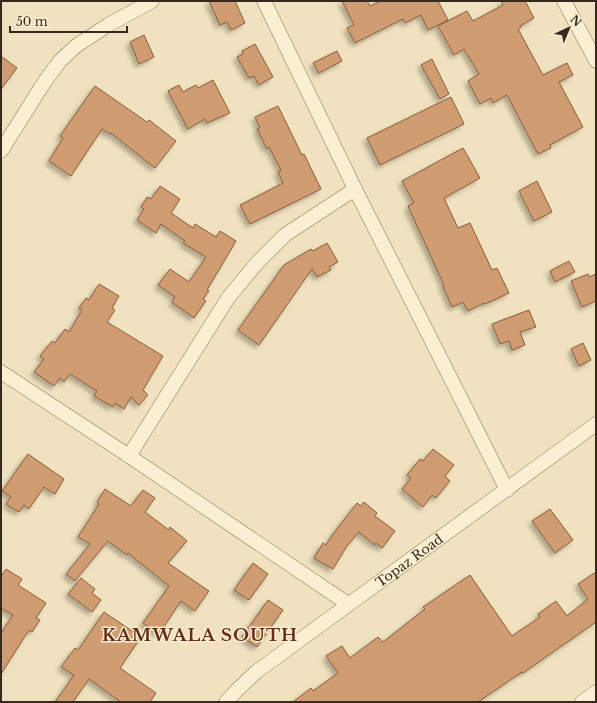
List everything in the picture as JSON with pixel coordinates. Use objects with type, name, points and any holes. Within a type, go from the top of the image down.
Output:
[{"type":"street","points":[[2,147],[45,81],[60,61],[82,42],[108,25],[152,1]]},
{"type":"street","points":[[264,1],[355,189],[507,490]]},
{"type":"street","points":[[564,1],[596,61]]},
{"type":"street","points":[[129,456],[228,298],[256,263],[285,235],[355,189]]},
{"type":"street","points":[[1,372],[129,456],[348,604]]},
{"type":"street","name":"Topaz Road","points":[[226,702],[256,672],[596,424]]},
{"type":"street","points":[[582,702],[596,692]]},
{"type":"building","points":[[209,1],[235,1],[245,23],[231,30],[227,22],[220,25]]},
{"type":"building","points":[[342,1],[367,1],[370,6],[380,1],[438,1],[448,20],[428,30],[421,15],[405,23],[403,19],[355,43],[347,28],[354,25]]},
{"type":"building","points":[[501,1],[525,1],[534,18],[520,26],[521,27],[518,29],[543,75],[567,63],[573,75],[559,82],[583,127],[550,145],[551,148],[538,154],[507,95],[493,103],[491,98],[480,104],[468,81],[479,74],[464,49],[454,55],[438,26],[467,11],[473,21],[503,5]]},
{"type":"building","points":[[144,35],[154,57],[139,64],[130,42]]},
{"type":"building","points":[[255,44],[273,77],[259,85],[254,76],[249,78],[237,57],[243,54],[242,51]]},
{"type":"building","points":[[337,51],[342,61],[319,73],[313,63]]},
{"type":"building","points":[[1,56],[17,68],[1,89]]},
{"type":"building","points":[[432,59],[449,94],[440,99],[421,65]]},
{"type":"building","points":[[213,80],[230,113],[207,123],[205,119],[188,129],[168,91],[179,85],[183,92],[196,85],[198,88]]},
{"type":"building","points":[[95,86],[147,122],[149,120],[176,141],[155,168],[111,133],[110,134],[102,129],[71,176],[49,161],[63,138],[60,136]]},
{"type":"building","points":[[451,97],[464,124],[380,165],[367,138]]},
{"type":"building","points":[[278,106],[302,155],[304,154],[321,189],[250,224],[240,205],[283,183],[278,172],[281,170],[269,147],[267,149],[257,129],[260,128],[255,117]]},
{"type":"building","points":[[463,148],[480,178],[444,198],[458,228],[470,223],[492,270],[497,268],[509,293],[468,311],[463,302],[452,307],[443,286],[444,285],[408,206],[414,203],[402,181]]},
{"type":"building","points":[[537,181],[552,212],[534,221],[519,191]]},
{"type":"building","points":[[160,186],[180,199],[171,213],[193,228],[195,224],[216,237],[220,231],[236,241],[207,290],[209,291],[203,299],[206,301],[194,318],[172,302],[175,297],[158,285],[170,269],[189,282],[206,257],[183,243],[185,241],[161,224],[156,233],[137,220],[144,209],[141,207],[147,197],[151,199]]},
{"type":"building","points":[[327,243],[338,262],[329,267],[331,270],[317,277],[312,269],[259,345],[238,330],[284,265],[311,249],[313,251]]},
{"type":"building","points":[[569,261],[575,272],[555,282],[550,271]]},
{"type":"building","points":[[588,274],[589,277],[596,274],[596,301],[582,307],[571,281]]},
{"type":"building","points":[[99,284],[119,296],[112,308],[115,310],[107,322],[163,356],[143,390],[148,395],[139,405],[131,397],[124,409],[115,403],[113,407],[94,396],[97,391],[70,374],[64,382],[60,378],[54,386],[34,372],[44,359],[40,356],[52,341],[55,343],[65,329],[69,332],[82,310],[79,308],[86,298],[89,300]]},
{"type":"building","points":[[529,310],[536,327],[520,332],[525,345],[512,350],[509,341],[500,344],[492,324]]},
{"type":"building","points":[[583,343],[591,360],[579,366],[571,349]]},
{"type":"building","points":[[433,449],[454,465],[445,476],[450,481],[436,498],[432,495],[423,507],[402,489],[411,478],[407,475],[420,459],[423,461]]},
{"type":"building","points":[[28,454],[64,479],[55,494],[44,487],[29,509],[24,505],[19,512],[6,504],[11,497],[2,491]]},
{"type":"building","points":[[105,489],[131,506],[143,490],[155,498],[145,512],[169,530],[170,527],[187,541],[168,563],[209,591],[195,611],[181,601],[159,634],[143,623],[169,586],[128,553],[127,555],[108,541],[75,581],[66,574],[90,544],[78,537],[99,504],[97,502]]},
{"type":"building","points":[[364,502],[377,513],[375,516],[395,531],[382,548],[376,543],[375,545],[359,532],[347,546],[333,569],[314,558],[323,543],[326,545],[357,503],[361,506]]},
{"type":"building","points":[[550,509],[573,540],[555,553],[532,521]]},
{"type":"building","points":[[253,563],[268,574],[249,600],[234,590]]},
{"type":"building","points":[[6,569],[22,579],[18,585],[46,603],[36,618],[40,620],[32,632],[29,630],[1,674],[1,633],[13,615],[1,608],[1,577]]},
{"type":"building","points":[[596,572],[596,622],[523,673],[522,672],[478,702],[293,702],[311,688],[313,691],[338,673],[326,656],[342,646],[350,658],[378,637],[383,642],[425,609],[423,607],[470,575],[512,636],[540,617],[538,614],[556,601],[567,616],[588,599],[578,584]]},
{"type":"building","points":[[81,578],[95,589],[92,593],[101,600],[92,612],[68,594]]},
{"type":"building","points":[[268,600],[283,610],[257,647],[242,637]]},
{"type":"building","points":[[104,612],[141,637],[120,668],[156,693],[150,702],[121,702],[89,679],[73,702],[55,702],[74,675],[61,667],[75,648],[78,650]]},
{"type":"district","name":"KAMWALA SOUTH","points":[[200,635]]}]
